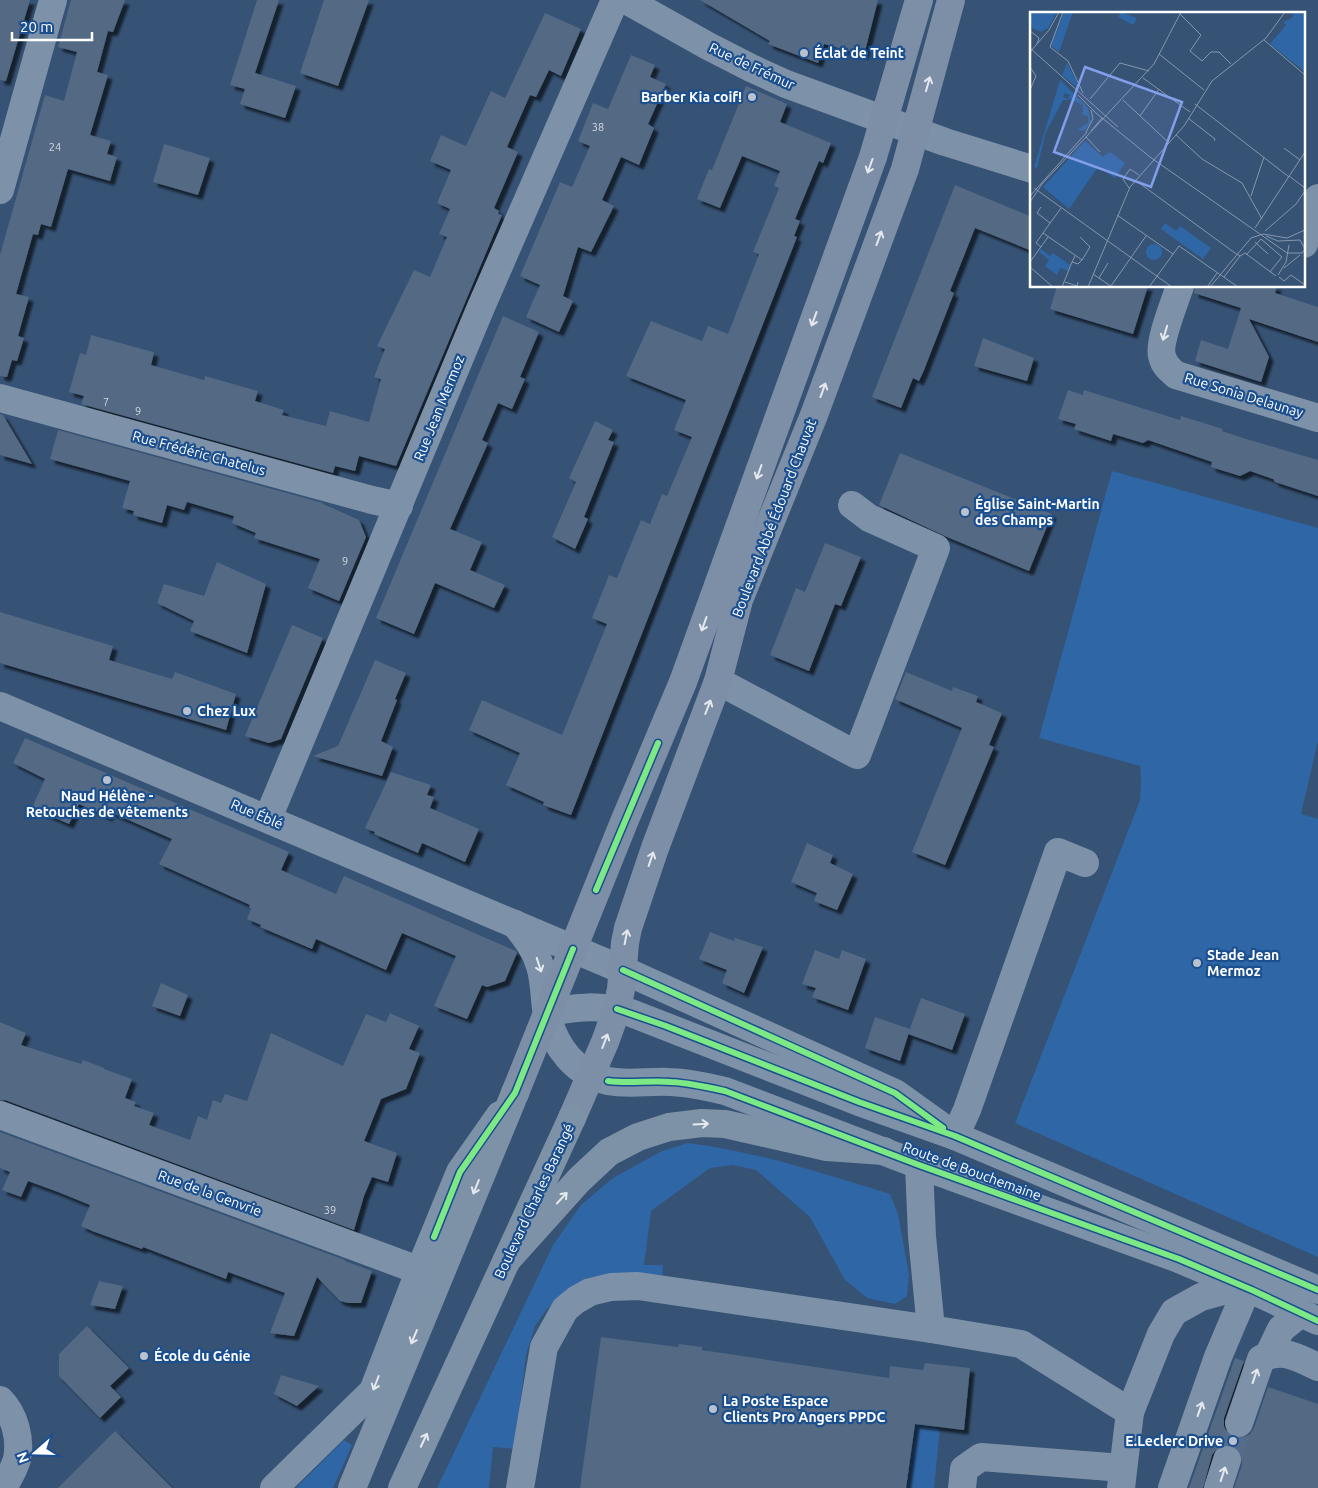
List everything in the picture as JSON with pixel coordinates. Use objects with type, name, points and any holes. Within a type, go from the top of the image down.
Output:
[{"type":"highway","points":[[352,1488],[515,1094]]},
{"type":"highway","name":"Boulevard Charles Barangé","points":[[402,1488],[572,1118]]},
{"type":"highway","points":[[506,1260],[566,1193],[609,1152],[638,1137],[669,1127],[702,1123],[725,1124],[827,1147],[884,1151]]},
{"type":"main road","name":"Boulevard Abbé Édouard Chauvat","points":[[573,949],[683,682],[873,157],[919,0]]},
{"type":"main road","name":"Boulevard Abbé Édouard Chauvat","points":[[635,905],[718,681],[740,600],[814,415],[905,169],[951,0]]},
{"type":"main road","name":"Boulevard Charles Barangé","points":[[572,1118],[600,1078],[617,1009],[621,989],[625,943],[635,905]]},
{"type":"main road","points":[[515,1094],[573,949]]},
{"type":"street","points":[[0,190],[53,0]]},
{"type":"street","name":"Rue Jean Mermoz","points":[[268,818],[481,307],[615,0]]},
{"type":"street","name":"Rue de Frémur","points":[[626,0],[751,68],[786,84],[915,131],[1030,168]]},
{"type":"street","points":[[1306,237],[1318,198]]},
{"type":"street","points":[[1306,257],[1318,261]]},
{"type":"street","name":"Rue Sonia Delaunay","points":[[1179,288],[1161,347],[1161,356],[1168,369],[1176,375],[1318,418]]},
{"type":"street","name":"Rue Frédéric Chatelus","points":[[0,398],[399,506]]},
{"type":"street","points":[[718,681],[857,755],[936,548],[869,518],[852,505]]},
{"type":"street","name":"Rue Éblé","points":[[0,706],[623,970]]},
{"type":"street","points":[[955,1136],[967,1110],[1058,852],[1085,863]]},
{"type":"street","name":"Rue Éblé","points":[[514,924],[532,946],[540,966],[547,1014],[553,1036],[574,1063],[600,1078]]},
{"type":"street","name":"Route de Bouchemaine","points":[[623,970],[895,1093],[955,1136]]},
{"type":"street","name":"Route de Bouchemaine","points":[[547,1014],[571,1008],[595,1006],[617,1009],[666,1026],[858,1102],[955,1136],[1318,1290]]},
{"type":"street","name":"Route de Bouchemaine","points":[[600,1078],[620,1082],[695,1084],[725,1091],[919,1165],[1180,1259],[1249,1288],[1310,1317]]},
{"type":"street","points":[[274,1488],[373,1391],[460,1172],[515,1094]]},
{"type":"street","name":"Rue de la Genvrie","points":[[0,1115],[419,1272]]},
{"type":"street","points":[[919,1165],[922,1236],[931,1329]]},
{"type":"street","points":[[520,1488],[544,1347],[565,1309],[590,1292],[611,1286],[638,1286],[1020,1344],[1130,1412]]},
{"type":"street","points":[[962,1488],[964,1469],[981,1457],[1122,1478],[1130,1412],[1161,1334],[1174,1312],[1201,1297],[1230,1289],[1249,1288]]},
{"type":"street","points":[[1172,1488],[1225,1340],[1249,1288]]},
{"type":"street","points":[[1270,1354],[1281,1329],[1310,1317]]},
{"type":"street","points":[[1239,1423],[1261,1359],[1270,1354],[1284,1353],[1318,1366]]},
{"type":"street","points":[[0,1400],[11,1415],[18,1444],[17,1460],[12,1474],[3,1488]]},
{"type":"street","points":[[1218,1488],[1227,1460]]},
{"type":"shaded area","name":"Stade Jean Mermoz","points":[[1112,471],[1318,528],[1318,741],[1301,814],[1318,819],[1318,1257],[1015,1123],[1140,800],[1140,766],[1039,738]]},
{"type":"shaded area","points":[[687,1143],[764,1157],[890,1194],[898,1214],[909,1274],[907,1296],[895,1304],[867,1298],[845,1280],[810,1217],[756,1170],[733,1165],[710,1168],[651,1211],[644,1265],[663,1265],[662,1282],[609,1275],[586,1278],[568,1290],[547,1309],[535,1326],[526,1355],[515,1449],[493,1447],[489,1488],[437,1488],[553,1245],[581,1205],[613,1178],[660,1152]]},
{"type":"shaded area","points":[[915,1424],[940,1428],[934,1488],[906,1488]]},
{"type":"shaded area","points":[[344,1440],[352,1445],[333,1488],[296,1488]]},
{"type":"building","points":[[0,0],[30,0],[6,81],[0,80]]},
{"type":"building","points":[[71,0],[125,0],[113,32],[108,31],[97,72],[108,75],[90,135],[111,141],[107,154],[117,157],[110,181],[68,169],[51,227],[41,224],[38,235],[33,234],[16,294],[29,297],[18,336],[24,338],[17,361],[12,360],[7,377],[0,376],[0,255],[45,95],[64,101],[77,52],[58,47]]},
{"type":"building","points":[[257,0],[279,0],[255,73],[296,86],[285,118],[240,104],[245,89],[230,85]]},
{"type":"building","points":[[324,0],[369,0],[338,86],[300,73]]},
{"type":"building","points":[[700,0],[878,0],[864,55],[824,44],[818,63],[768,44],[770,41]]},
{"type":"building","points":[[545,13],[581,29],[561,76],[549,70],[536,97],[530,95],[507,147],[518,152],[494,208],[499,211],[498,214],[502,215],[396,466],[359,456],[355,471],[335,466],[333,473],[81,404],[84,396],[69,392],[80,353],[86,355],[91,335],[153,352],[151,365],[204,380],[205,376],[258,391],[255,401],[284,410],[282,415],[326,426],[330,411],[369,422],[381,379],[374,377],[385,349],[377,346],[414,270],[430,277],[447,237],[439,234],[450,209],[437,203],[451,170],[430,161],[441,135],[466,146],[491,91],[505,98]]},
{"type":"building","points":[[631,55],[655,65],[650,77],[666,84],[648,124],[654,128],[639,165],[621,157],[602,200],[614,206],[591,252],[578,247],[563,296],[573,301],[559,332],[526,317],[540,285],[520,276],[560,182],[572,187],[590,146],[578,141],[593,103],[608,109]]},
{"type":"building","points":[[746,86],[787,104],[780,122],[831,143],[823,163],[819,161],[795,219],[800,221],[794,236],[797,237],[571,815],[543,805],[544,802],[506,785],[520,753],[469,730],[482,700],[562,735],[607,624],[592,618],[609,575],[617,578],[641,520],[650,524],[662,494],[667,496],[692,437],[674,430],[686,400],[626,376],[651,321],[702,341],[708,326],[728,334],[759,254],[753,252],[779,188],[774,186],[780,171],[742,156],[720,208],[697,199],[709,169],[712,170]]},
{"type":"building","points":[[164,144],[210,158],[198,195],[153,182]]},
{"type":"building","points":[[955,185],[1030,216],[1030,250],[975,228],[950,291],[954,293],[919,381],[913,378],[901,408],[872,397]]},
{"type":"building","points":[[1056,288],[1147,288],[1133,334],[1050,309]]},
{"type":"building","points":[[1195,288],[1276,288],[1275,293],[1318,307],[1318,342],[1249,319],[1269,357],[1261,382],[1195,361],[1201,340],[1228,349],[1241,308],[1194,293]]},
{"type":"building","points":[[503,316],[539,332],[520,377],[525,379],[512,409],[498,403],[482,440],[488,443],[450,529],[482,542],[470,570],[505,585],[494,608],[435,583],[414,634],[376,618]]},
{"type":"building","points":[[983,338],[1034,358],[1027,381],[974,366]]},
{"type":"building","points":[[1068,390],[1083,395],[1084,390],[1180,420],[1181,416],[1223,429],[1222,431],[1243,438],[1318,460],[1318,496],[1275,482],[1273,479],[1250,471],[1240,476],[1211,467],[1212,462],[1148,440],[1143,443],[1113,434],[1111,441],[1074,429],[1076,424],[1058,419]]},
{"type":"building","points":[[0,414],[3,415],[32,464],[0,455]]},
{"type":"building","points":[[595,421],[613,430],[608,440],[614,442],[584,517],[588,519],[575,549],[552,537],[576,482],[569,478]]},
{"type":"building","points":[[58,430],[323,503],[359,520],[366,537],[339,601],[308,588],[320,559],[254,538],[256,533],[232,523],[234,516],[187,502],[184,510],[167,505],[162,523],[133,515],[134,511],[122,508],[130,481],[50,459]]},
{"type":"building","name":"Église Saint-Martin des Champs","points":[[900,453],[1052,514],[1029,571],[947,537],[879,505]]},
{"type":"building","points":[[825,543],[861,557],[841,606],[835,604],[809,671],[770,655],[796,588],[805,592]]},
{"type":"building","points":[[217,562],[266,584],[247,653],[190,631],[194,621],[157,603],[164,584],[204,596]]},
{"type":"building","points":[[0,612],[113,646],[109,660],[172,679],[175,672],[236,694],[226,730],[0,663]]},
{"type":"building","points":[[292,625],[323,638],[281,739],[269,743],[245,736]]},
{"type":"building","points":[[375,660],[406,673],[381,741],[393,747],[382,776],[313,756],[338,746]]},
{"type":"building","points":[[906,672],[952,691],[953,687],[978,696],[976,702],[1002,713],[989,745],[994,747],[945,865],[912,852],[962,728],[895,699]]},
{"type":"building","points":[[25,738],[289,852],[281,870],[336,894],[344,876],[516,951],[517,953],[505,981],[487,987],[482,985],[467,1019],[434,1006],[456,956],[402,933],[386,970],[316,939],[312,949],[260,927],[261,925],[247,919],[251,909],[250,905],[159,864],[172,839],[110,812],[108,817],[79,804],[69,824],[32,808],[45,779],[13,763]]},
{"type":"building","points":[[391,772],[431,785],[427,795],[434,797],[430,808],[479,829],[465,862],[422,843],[418,853],[374,834],[375,832],[365,828]]},
{"type":"building","points":[[807,843],[833,855],[830,863],[853,874],[837,910],[814,901],[817,893],[791,882]]},
{"type":"building","points":[[710,932],[734,941],[735,938],[763,947],[744,993],[722,983],[727,970],[699,959]]},
{"type":"building","points":[[815,950],[839,959],[842,950],[866,959],[848,1010],[812,997],[816,988],[802,984]]},
{"type":"building","points":[[161,983],[188,995],[180,1016],[152,1006]]},
{"type":"building","points":[[921,998],[965,1014],[952,1050],[908,1034]]},
{"type":"building","points":[[390,1013],[419,1026],[409,1049],[420,1053],[406,1089],[381,1099],[364,1141],[397,1153],[388,1182],[372,1177],[354,1230],[5,1100],[0,1100],[0,1022],[26,1033],[21,1045],[81,1064],[83,1060],[132,1079],[125,1098],[136,1102],[134,1106],[154,1113],[149,1125],[190,1140],[198,1116],[207,1120],[213,1100],[221,1103],[225,1094],[247,1101],[271,1033],[343,1066],[366,1014],[386,1022]]},
{"type":"building","points":[[875,1017],[910,1029],[900,1061],[865,1048]]},
{"type":"building","points":[[0,1132],[372,1271],[361,1303],[340,1301],[317,1277],[294,1336],[270,1333],[285,1293],[228,1272],[226,1279],[143,1247],[142,1249],[92,1231],[81,1226],[90,1205],[28,1181],[21,1197],[2,1190],[10,1172],[0,1168]]},
{"type":"building","points":[[99,1281],[123,1286],[115,1309],[90,1305]]},
{"type":"building","points":[[87,1326],[129,1368],[110,1386],[121,1397],[100,1418],[59,1376],[59,1354]]},
{"type":"building","name":"La Poste Espace Clients Pro Angers PPDC","points":[[601,1337],[678,1347],[679,1344],[702,1347],[702,1350],[889,1378],[890,1366],[923,1370],[925,1363],[970,1368],[964,1430],[915,1424],[906,1488],[580,1488]]},
{"type":"building","points":[[1235,1358],[1244,1361],[1224,1418],[1224,1426],[1227,1433],[1234,1438],[1242,1438],[1250,1434],[1254,1428],[1268,1387],[1318,1404],[1318,1488],[1234,1488],[1242,1465],[1242,1456],[1238,1449],[1231,1445],[1224,1445],[1217,1448],[1212,1455],[1203,1488],[1189,1488]]},
{"type":"building","points":[[281,1375],[319,1386],[297,1406],[274,1394]]},
{"type":"building","points":[[115,1431],[172,1488],[58,1488]]},
{"type":"tunnel","points":[[1227,1460],[1239,1423]]},
{"type":"cycle path","points":[[596,890],[658,743]]},
{"type":"cycle path","points":[[434,1237],[460,1172],[515,1093],[573,949]]},
{"type":"cycle path","points":[[623,970],[895,1093],[943,1128]]},
{"type":"cycle path","points":[[617,1009],[666,1026],[859,1102],[955,1136],[1318,1290]]},
{"type":"cycle path","points":[[608,1081],[655,1081],[698,1085],[725,1091],[919,1165],[1179,1259],[1318,1321]]},
{"type":"place","name":"Éclat de Teint","points":[[804,53]]},
{"type":"place","name":"Barber Kia coif!","points":[[752,97]]},
{"type":"place","name":"Église Saint-Martin des Champs","points":[[965,512]]},
{"type":"place","name":"Chez Lux","points":[[187,711]]},
{"type":"place","name":"Naud Hélène - Retouches de vêtements","points":[[107,780]]},
{"type":"place","name":"Stade Jean Mermoz","points":[[1197,963]]},
{"type":"place","name":"École du Génie","points":[[144,1356]]},
{"type":"place","name":"La Poste Espace Clients Pro Angers PPDC","points":[[713,1409]]},
{"type":"place","name":"E.Leclerc Drive","points":[[1233,1441]]}]
